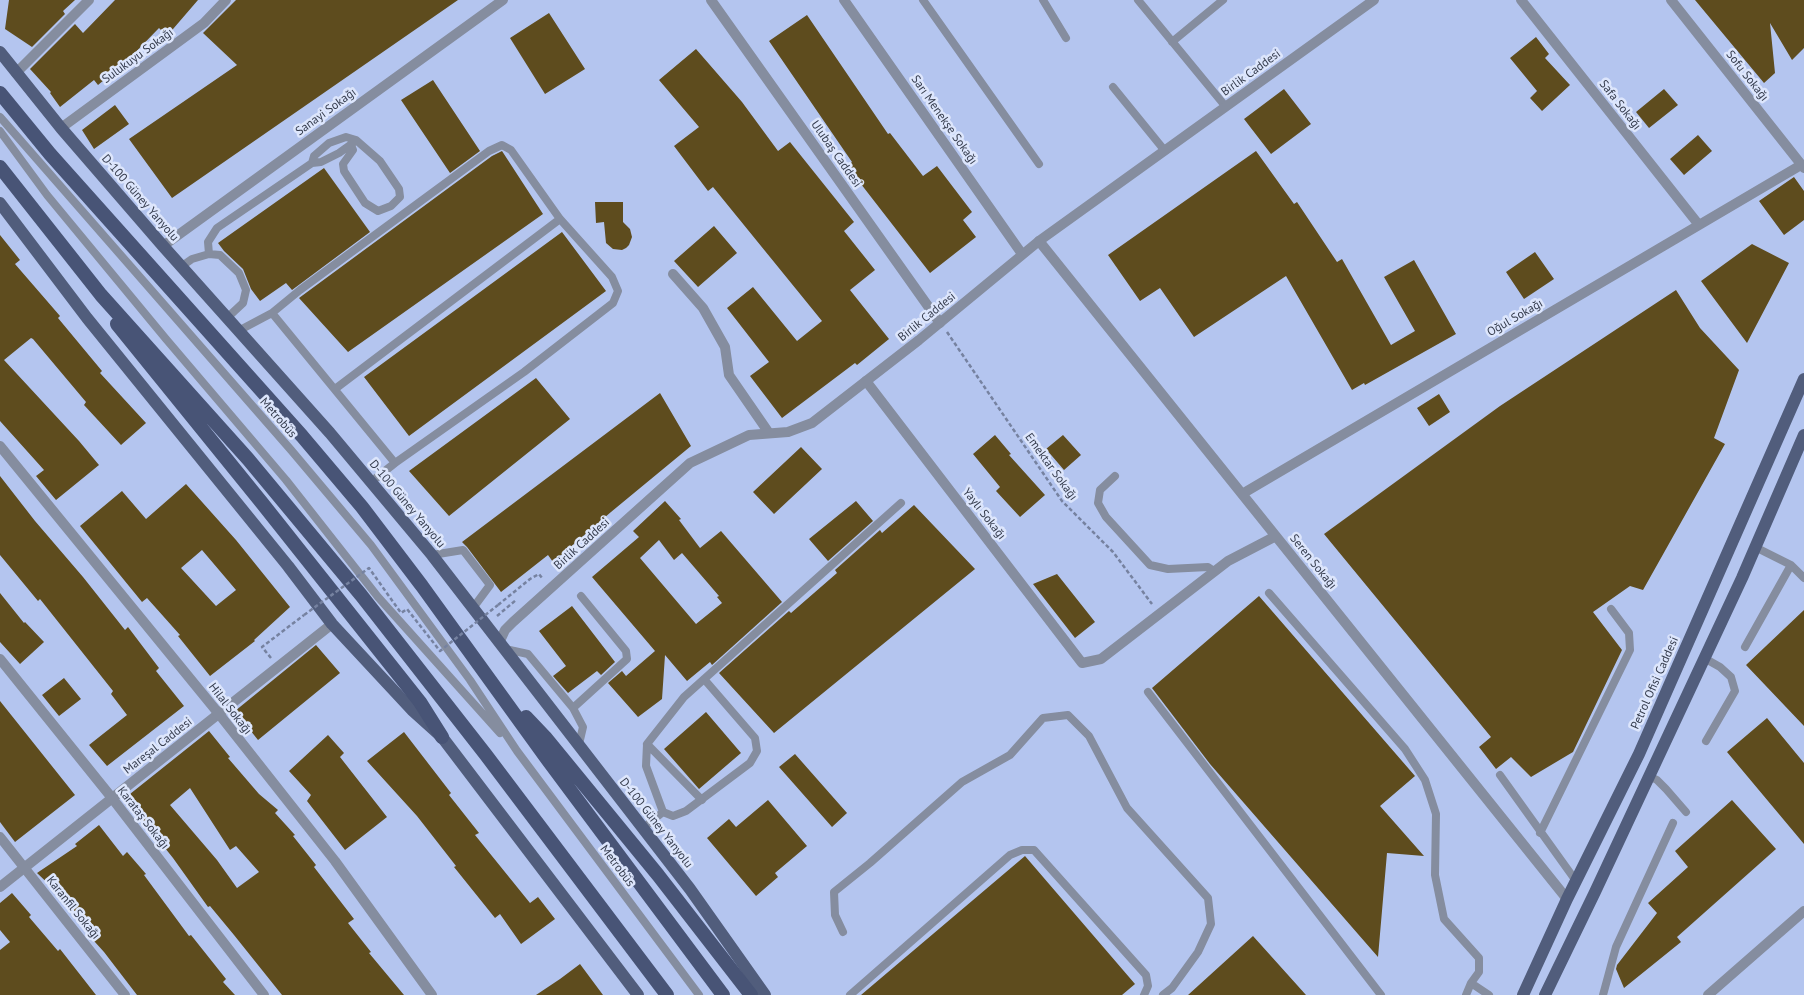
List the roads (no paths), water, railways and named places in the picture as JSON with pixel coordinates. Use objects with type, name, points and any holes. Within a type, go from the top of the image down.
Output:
[{"type":"highway","points":[[0,93],[50,154],[302,436],[362,507],[723,995]]},
{"type":"highway","points":[[0,167],[101,295],[248,460],[361,595],[492,763],[667,995]]},
{"type":"highway","points":[[101,295],[120,329],[262,503],[420,702],[442,737]]},
{"type":"highway","points":[[483,671],[551,744],[658,875],[751,995]]},
{"type":"main road","name":"D-100 Güney Yanyolu","points":[[0,52],[61,128],[163,246],[330,433],[432,556],[690,889],[764,995]]},
{"type":"main road","points":[[0,203],[87,318],[288,566],[332,624],[412,710],[442,737],[638,995]]},
{"type":"main road","name":"Petrol Ofisi Caddesi","points":[[1523,995],[1576,880],[1639,754],[1804,379]]},
{"type":"main road","points":[[1545,995],[1704,658],[1804,435]]},
{"type":"street","points":[[16,73],[89,0]]},
{"type":"street","name":"Sulukuyu Sokağı","points":[[61,128],[204,23],[226,0]]},
{"type":"street","name":"Ulubaş Caddesi","points":[[711,0],[940,323]]},
{"type":"street","name":"Sarı Menekşe Sokağı","points":[[844,0],[1022,254]]},
{"type":"street","name":"Birlik Caddesi","points":[[502,645],[505,630],[512,622],[690,463],[749,435],[788,432],[812,422],[940,323],[1039,241],[1374,0]]},
{"type":"street","name":"Safa Sokağı","points":[[1521,0],[1699,225]]},
{"type":"street","name":"Sofu Sokağı","points":[[1671,0],[1802,167]]},
{"type":"street","name":"Sanayi Sokağı","points":[[163,246],[500,1]]},
{"type":"street","name":"Oğul Sokağı","points":[[1242,494],[1699,225],[1802,167]]},
{"type":"street","name":"Seren Sokağı","points":[[1039,241],[1567,899]]},
{"type":"street","points":[[673,274],[702,308],[725,347],[729,375],[769,433]]},
{"type":"street","name":"Yaylı Sokağı","points":[[866,381],[1082,663],[1101,659],[1214,572]]},
{"type":"street","name":"Hilal Sokağı","points":[[0,446],[219,714],[335,861],[432,995]]},
{"type":"street","points":[[1214,572],[1228,561],[1276,536]]},
{"type":"street","name":"Mareşal Caddesi","points":[[0,888],[332,624]]},
{"type":"street","name":"Karataş Sokağı","points":[[0,660],[112,798],[264,995]]},
{"type":"street","name":"Karanfil Sokağı","points":[[0,838],[125,995]]},
{"type":"street","points":[[1708,995],[1804,911]]},
{"type":"lane","points":[[923,0],[1039,164]]},
{"type":"lane","points":[[1043,0],[1066,38]]},
{"type":"lane","points":[[1138,0],[1226,107]]},
{"type":"lane","points":[[1172,42],[1223,0]]},
{"type":"lane","points":[[1113,87],[1165,151]]},
{"type":"lane","name":"Metrobüs","points":[[0,117],[285,442],[371,545],[470,680],[517,751],[699,995]]},
{"type":"lane","name":"Metrobüs","points":[[0,131],[47,195],[286,480],[378,597],[517,751]]},
{"type":"lane","points":[[312,163],[314,156],[329,143],[346,137],[380,161],[399,189],[400,197],[392,206],[378,211],[365,203],[344,171],[343,164],[353,150],[353,142]]},
{"type":"lane","points":[[209,254],[208,242],[217,228],[312,163],[321,162],[353,142]]},
{"type":"lane","points":[[240,330],[272,313],[300,290],[490,152],[502,145],[510,150],[560,219],[612,277],[618,291],[613,303],[524,372],[394,463],[371,482]]},
{"type":"lane","points":[[335,389],[560,219]]},
{"type":"lane","points":[[182,266],[192,259],[209,254],[220,255],[240,273],[246,290],[243,303],[228,317]]},
{"type":"lane","points":[[272,313],[394,463]]},
{"type":"lane","points":[[1115,476],[1100,490],[1098,504],[1106,517],[1150,565],[1168,569],[1208,567],[1214,572]]},
{"type":"lane","points":[[704,679],[755,738],[757,751],[750,763],[702,800],[686,811],[673,816],[663,812],[646,766],[647,744],[684,697],[704,679],[901,503]]},
{"type":"lane","points":[[1755,547],[1791,565],[1804,578]]},
{"type":"lane","points":[[432,556],[463,550],[490,586],[474,608]]},
{"type":"lane","points":[[1745,647],[1791,565]]},
{"type":"lane","points":[[1269,593],[1405,749],[1425,780],[1436,814],[1436,874],[1444,918],[1479,958],[1479,972],[1471,983],[1466,995]]},
{"type":"lane","points":[[573,708],[627,658],[626,651],[581,596]]},
{"type":"lane","points":[[1540,833],[1630,650],[1629,633],[1611,609]]},
{"type":"lane","points":[[502,645],[528,654],[573,708],[583,727],[579,744]]},
{"type":"lane","points":[[1704,658],[1720,667],[1731,677],[1735,691],[1706,740]]},
{"type":"lane","points":[[1148,692],[1381,995]]},
{"type":"lane","points":[[842,932],[834,915],[834,892],[962,782],[1010,755],[1043,718],[1068,715],[1089,736],[1127,808],[1208,898],[1211,924],[1205,938],[1198,952],[1172,988],[1163,995]]},
{"type":"lane","points":[[647,744],[702,800]]},
{"type":"lane","points":[[1500,775],[1540,833],[1576,880]]},
{"type":"lane","points":[[1649,776],[1666,789],[1686,812]]},
{"type":"lane","points":[[642,829],[663,812]]},
{"type":"lane","points":[[1603,995],[1616,947],[1672,823]]},
{"type":"lane","points":[[850,995],[1010,855],[1022,850],[1034,850],[1146,975],[1148,986],[1144,995]]},
{"type":"lane","points":[[1471,983],[1489,995]]}]
